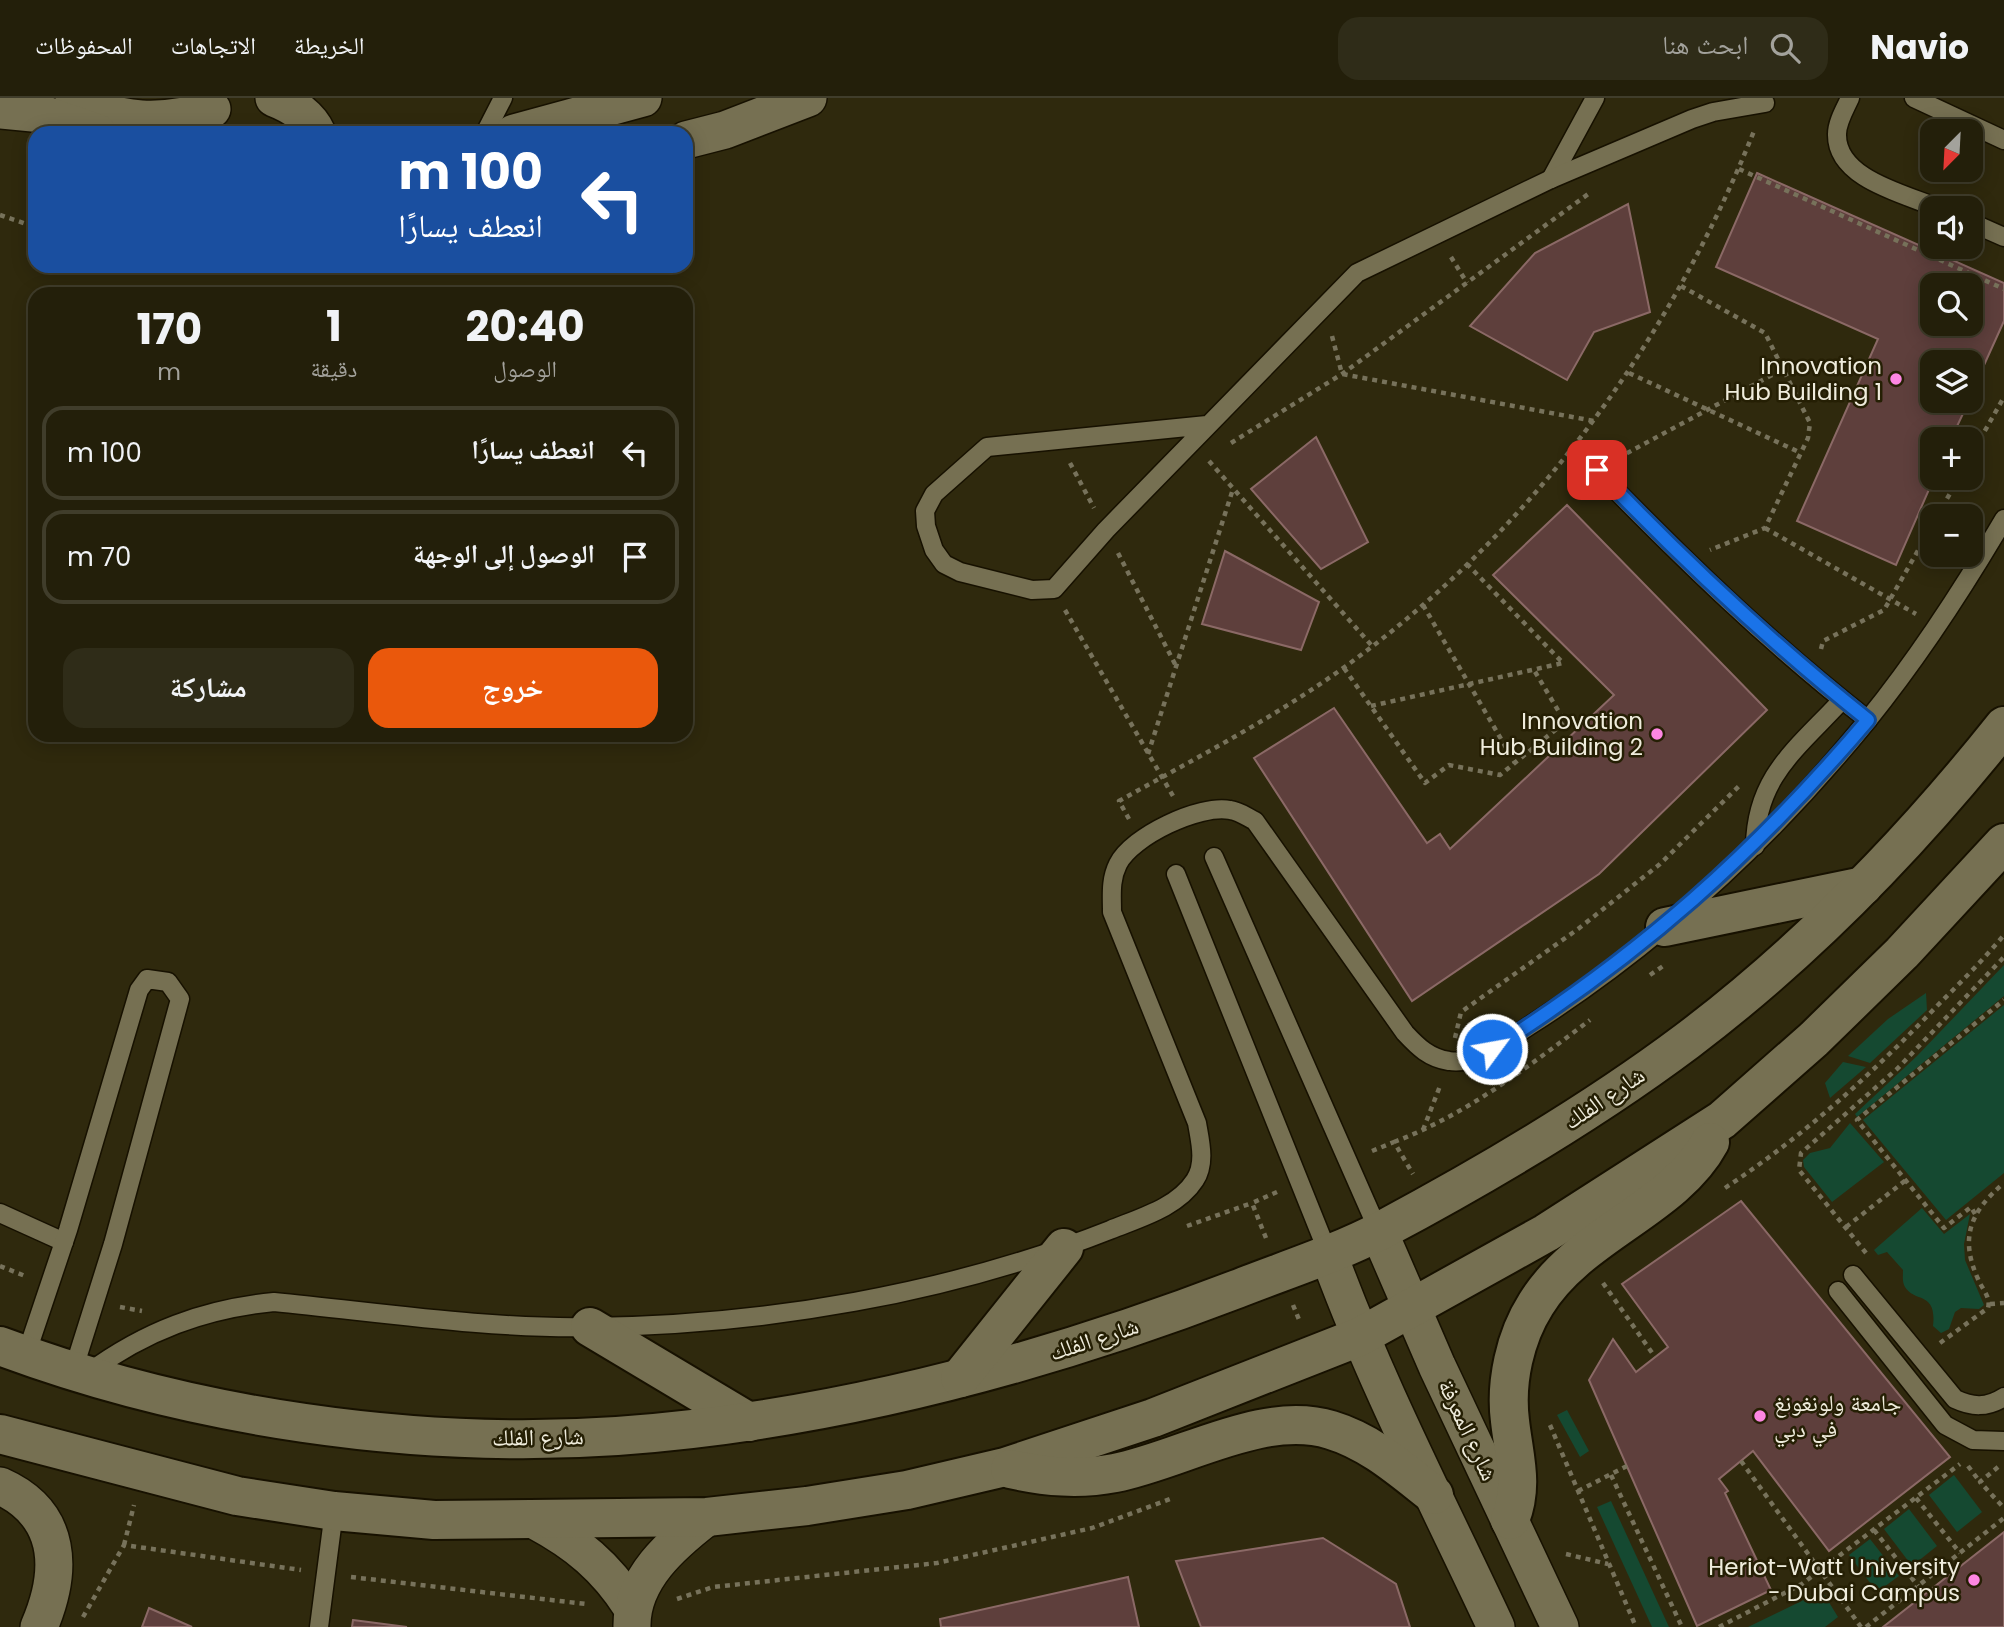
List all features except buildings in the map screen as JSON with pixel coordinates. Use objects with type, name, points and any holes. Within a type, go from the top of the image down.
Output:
[{"type":"street","points":[[274,98],[293,105],[317,126]]},
{"type":"street","points":[[540,126],[643,98]]},
{"type":"street","points":[[693,138],[725,130],[808,98]]},
{"type":"street","points":[[0,110],[43,114],[98,109],[122,118],[152,120],[181,119],[213,113]]},
{"type":"street","name":"شارع الفلك","points":[[13,1351],[80,1373],[206,1405],[341,1428],[477,1438],[614,1436],[749,1422],[960,1378],[1068,1348],[1174,1313],[1379,1232],[1542,1139],[1628,1084],[1750,990],[1863,886],[1920,828],[2004,726]]},
{"type":"street","points":[[0,1434],[237,1496],[334,1511],[434,1520],[536,1521],[707,1517],[857,1498],[1005,1468],[1153,1418],[1359,1337],[1546,1233],[1722,1120],[1814,1039],[1902,953],[2004,843]]},
{"type":"street","points":[[1665,927],[1863,886]]},
{"type":"street","points":[[1510,1520],[1516,1506],[1519,1476],[1509,1394],[1519,1340],[1535,1305],[1558,1273],[1578,1255],[1685,1175],[1706,1150],[1722,1120]]},
{"type":"street","name":"شارع المعرفة","points":[[1379,1232],[1560,1627]]},
{"type":"street","points":[[960,1378],[1064,1248]]},
{"type":"street","points":[[1328,1253],[1359,1337],[1496,1627]]},
{"type":"street","points":[[590,1327],[749,1422]]},
{"type":"street","points":[[1005,1468],[1041,1476],[1080,1478],[1118,1473],[1277,1426],[1310,1425],[1332,1430],[1382,1454],[1434,1495]]},
{"type":"street","points":[[0,1486],[15,1492],[36,1511],[50,1536],[55,1573],[52,1592],[39,1627]]},
{"type":"street","points":[[632,1617],[663,1556],[707,1517]]},
{"type":"street","points":[[536,1521],[571,1540],[595,1559],[615,1581],[632,1617]]},
{"type":"lane","points":[[489,126],[503,98]]},
{"type":"lane","points":[[1551,179],[1595,98]]},
{"type":"lane","points":[[1850,98],[1837,133],[1839,151],[1849,167],[1920,200]]},
{"type":"lane","points":[[1914,98],[2004,141]]},
{"type":"lane","points":[[1207,425],[987,447],[934,494],[925,511],[926,526],[934,550],[944,564],[960,572],[1032,590],[1054,589],[1207,425],[1324,303],[1357,273],[1551,179],[1702,115],[1765,103]]},
{"type":"lane","points":[[1983,228],[2004,237]]},
{"type":"lane","points":[[1597,470],[1683,559],[1812,676],[1868,720]]},
{"type":"lane","points":[[80,1373],[150,1334],[185,1319],[244,1305],[274,1302],[494,1322],[590,1327],[710,1320],[830,1305],[948,1281],[1064,1248],[1176,1200],[1196,1179],[1202,1151],[1196,1123],[1112,912],[1111,884],[1119,863],[1140,839],[1205,809],[1231,810],[1255,821],[1405,1033],[1424,1053],[1449,1062],[1472,1059],[1492,1049],[1610,971],[1665,927],[1755,846],[1813,786],[1868,720],[1943,615],[2004,519]]},
{"type":"lane","points":[[1755,846],[1755,822],[1761,797],[1773,776],[1842,700]]},
{"type":"lane","points":[[1214,857],[1379,1232]]},
{"type":"lane","points":[[1175,874],[1328,1253]]},
{"type":"lane","points":[[13,1351],[64,1242],[139,990],[147,979],[168,982],[180,999],[80,1373]]},
{"type":"lane","points":[[0,1213],[64,1242]]},
{"type":"lane","points":[[1853,1275],[1955,1399],[1968,1405],[1983,1406],[2004,1397]]},
{"type":"lane","points":[[1838,1291],[1945,1425],[1973,1440],[2004,1441]]},
{"type":"lane","points":[[319,1627],[334,1511]]},
{"type":"path","points":[[1140,839],[1118,801],[1256,726],[1344,668],[1423,605],[1523,507],[1594,421],[1629,373],[1681,286],[1739,169],[1765,103]]},
{"type":"path","points":[[1739,169],[2004,289]]},
{"type":"path","points":[[1229,444],[1342,374],[1598,188]]},
{"type":"path","points":[[0,215],[28,225]]},
{"type":"path","points":[[1681,286],[1765,333],[1810,423],[1801,453],[1765,528],[1683,559]]},
{"type":"path","points":[[1324,303],[1342,374]]},
{"type":"path","points":[[1597,470],[1783,369]]},
{"type":"path","points":[[1629,373],[1801,453]]},
{"type":"path","points":[[1342,374],[1594,421]]},
{"type":"path","points":[[1983,434],[2004,397]]},
{"type":"path","points":[[1218,451],[1206,458],[1373,646]]},
{"type":"path","points":[[1148,754],[1233,489]]},
{"type":"path","points":[[1812,676],[1823,641],[1884,610],[1920,547]]},
{"type":"path","points":[[1371,706],[1563,663],[1467,564]]},
{"type":"path","points":[[1054,589],[1185,819]]},
{"type":"path","points":[[1423,605],[1515,763]]},
{"type":"path","points":[[1344,668],[1425,783],[1448,765],[1500,775],[1565,722],[1534,670]]},
{"type":"path","points":[[1423,1131],[1449,1062],[1461,1012],[1578,929],[1660,864],[1749,776]]},
{"type":"path","points":[[1715,1194],[1783,1149],[1849,1092],[1907,1038],[2004,934]]},
{"type":"path","points":[[1871,1259],[1799,1170],[1801,1153],[1898,1068],[2004,957]]},
{"type":"path","points":[[1975,1213],[1971,1207],[1944,1228],[1857,1120],[2004,1000]]},
{"type":"path","points":[[1846,1228],[1906,1180]]},
{"type":"path","points":[[1931,1333],[1940,1343],[1986,1312],[1990,1304],[1970,1255],[1970,1227],[1983,1201],[2004,1184]]},
{"type":"path","points":[[1605,1286],[1655,1357]]},
{"type":"path","points":[[1990,1304],[2004,1303]]},
{"type":"path","points":[[1548,1415],[1636,1627]]},
{"type":"path","points":[[1741,1461],[1819,1572],[1863,1627],[2004,1518]]},
{"type":"path","points":[[1719,1627],[1819,1572],[1964,1461]]},
{"type":"path","points":[[2004,1463],[1980,1482],[2004,1508]]},
{"type":"path","points":[[1578,1491],[1627,1466]]},
{"type":"path","points":[[1611,1475],[1682,1627]]},
{"type":"path","points":[[632,1617],[713,1587],[937,1563],[1092,1528],[1182,1494]]},
{"type":"path","points":[[1916,1498],[1960,1553]]},
{"type":"path","points":[[1874,1530],[1918,1586]]},
{"type":"green space","points":[[2004,965],[2004,996],[1857,1117],[1855,1114],[1917,1056]]},
{"type":"green space","points":[[1926,993],[1927,1010],[1870,1063],[1848,1056],[1888,1019]]},
{"type":"green space","points":[[2004,1005],[2004,1173],[1946,1220],[1863,1120]]},
{"type":"green space","points":[[1843,1062],[1866,1067],[1830,1098],[1825,1083]]},
{"type":"green space","points":[[1850,1123],[1884,1162],[1832,1202],[1804,1167],[1803,1160],[1810,1153],[1830,1148]]},
{"type":"green space","points":[[1922,1208],[1944,1234],[1970,1214],[1964,1244],[1965,1260],[1984,1305],[1979,1309],[1961,1308],[1955,1312],[1949,1329],[1941,1333],[1933,1326],[1932,1307],[1929,1302],[1909,1292],[1903,1281],[1903,1270],[1887,1252],[1878,1255],[1874,1250]]},
{"type":"green space","points":[[1567,1410],[1589,1451],[1580,1457],[1557,1415]]},
{"type":"green space","points":[[1954,1475],[1982,1512],[1957,1532],[1929,1495]]},
{"type":"green space","points":[[1611,1501],[1669,1627],[1652,1627],[1597,1507]]},
{"type":"green space","points":[[1909,1509],[1937,1546],[1912,1566],[1884,1529]]},
{"type":"green space","points":[[1870,1539],[1899,1576],[1877,1592],[1849,1555]]},
{"type":"green space","points":[[1822,1591],[1838,1617],[1825,1627],[1748,1627]]},
{"type":"place","name":"Innovation Hub Building 1","points":[[1896,379]]},
{"type":"place","name":"Innovation Hub Building 2","points":[[1657,734]]},
{"type":"place","name":"جامعة ولونغونغ في دبي","points":[[1760,1416]]},
{"type":"place","name":"Heriot-Watt University - Dubai Campus","points":[[1974,1580]]},
{"type":"route","points":[[1492,1049],[1610,971],[1665,927],[1755,846],[1813,786],[1868,720],[1746,619],[1683,559],[1597,470]]}]
